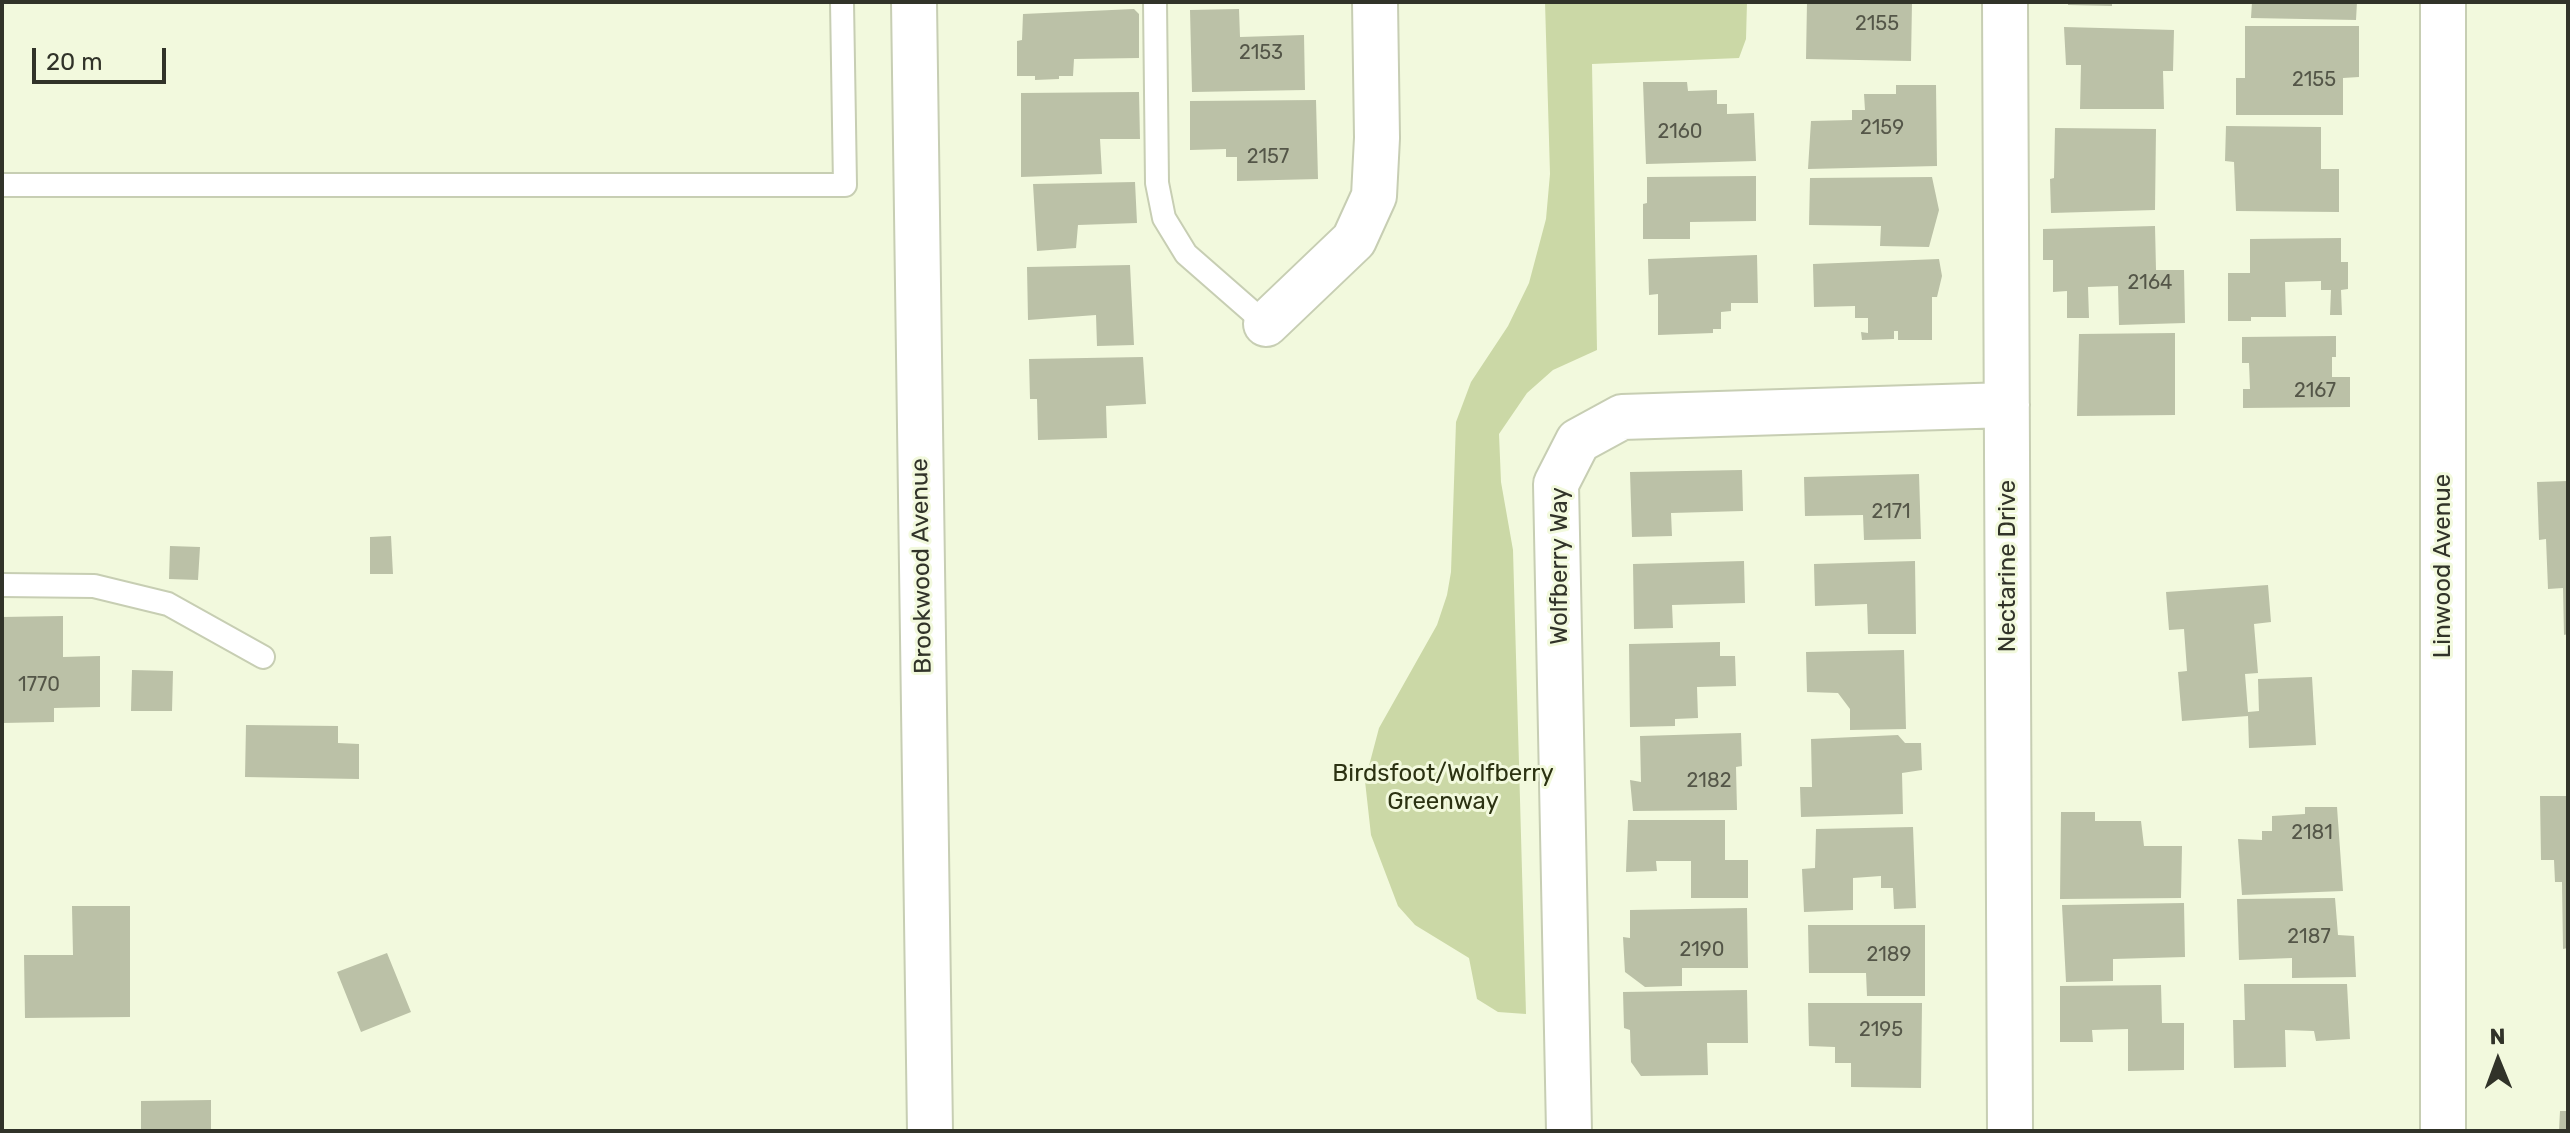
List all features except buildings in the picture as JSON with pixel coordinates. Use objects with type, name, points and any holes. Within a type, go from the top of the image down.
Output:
[{"type":"street","name":"Brookwood Avenue","points":[[914,2],[930,1131]]},
{"type":"street","points":[[1266,324],[1354,240],[1374,196],[1377,138],[1375,2]]},
{"type":"street","name":"Nectarine Drive","points":[[2005,2],[2010,1131]]},
{"type":"street","name":"Linwood Avenue","points":[[2443,2],[2443,1131]]},
{"type":"street","name":"Wolfberry Way","points":[[1569,1131],[1556,484],[1578,441],[1622,417],[2007,405]]},
{"type":"lane","points":[[2,185],[845,185],[842,2]]},
{"type":"lane","points":[[1155,2],[1157,183],[1164,218],[1186,254],[1266,324]]},
{"type":"lane","points":[[2,585],[94,586],[168,604],[263,657]]},
{"type":"green space","name":"Birdsfoot/Wolfberry Greenway","points":[[1545,2],[1747,2],[1746,39],[1739,58],[1592,64],[1597,350],[1553,370],[1527,393],[1499,434],[1501,482],[1513,550],[1526,1014],[1498,1012],[1477,999],[1469,958],[1415,925],[1398,906],[1371,835],[1365,781],[1379,728],[1437,625],[1447,595],[1451,572],[1456,422],[1471,382],[1508,326],[1529,283],[1546,219],[1550,174]]}]
